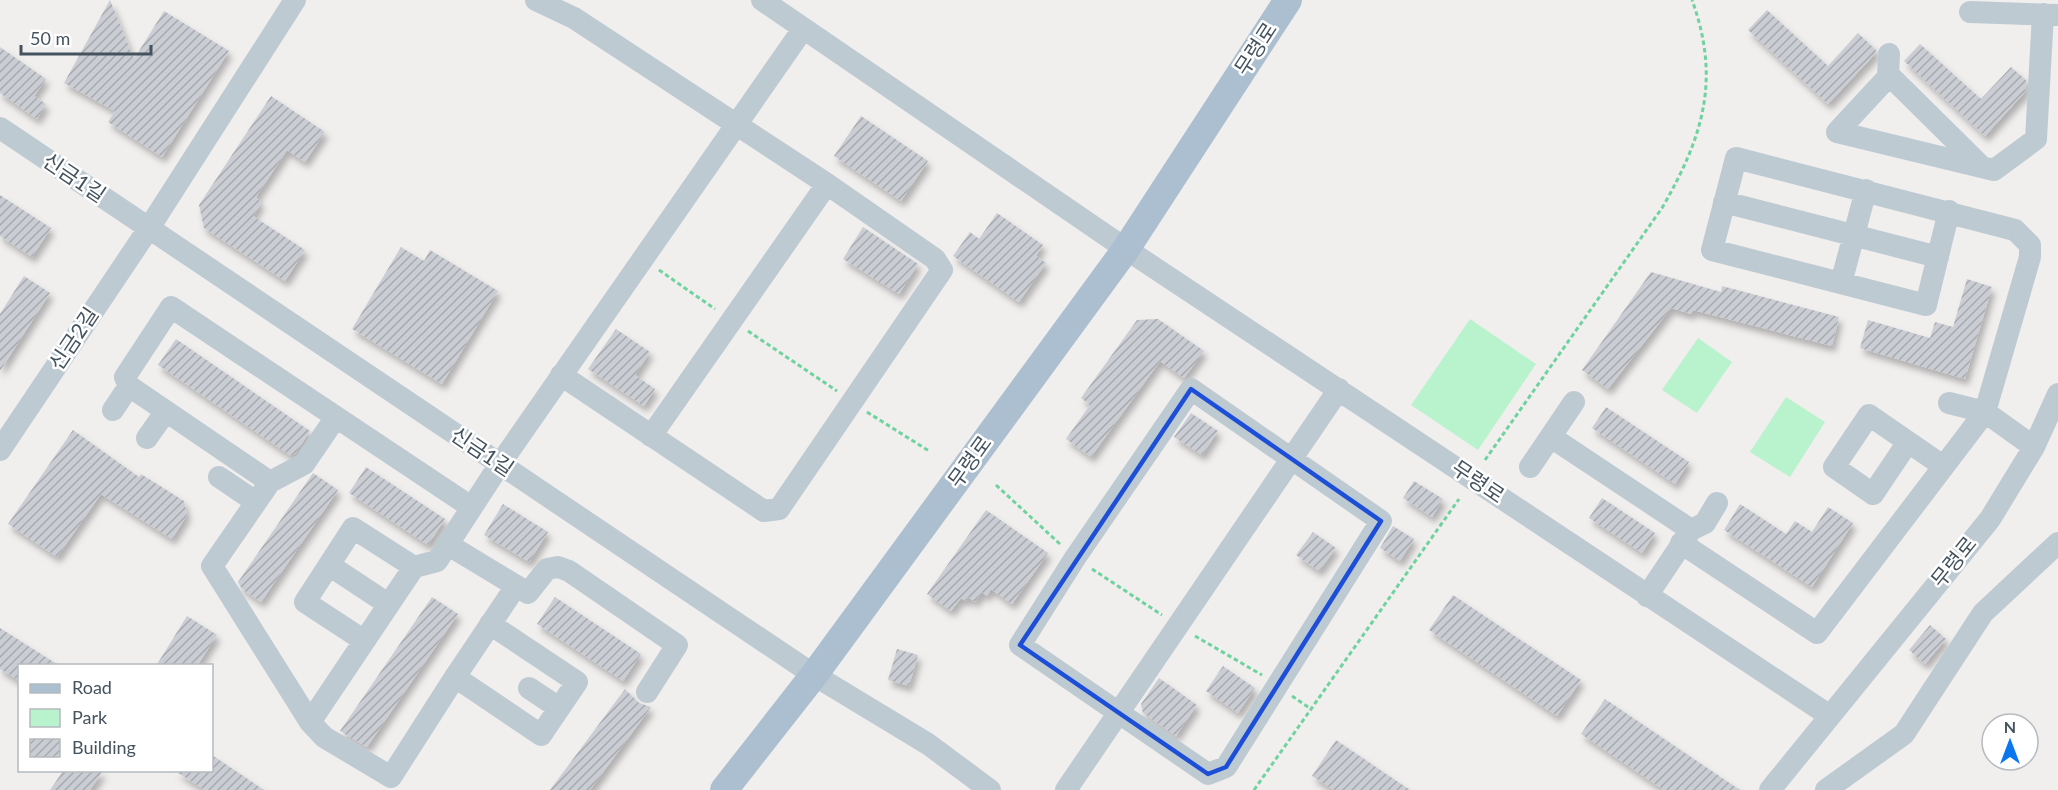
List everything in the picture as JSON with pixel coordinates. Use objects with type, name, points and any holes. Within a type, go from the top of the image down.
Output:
[{"type":"main road","name":"무령로","points":[[724,790],[814,675],[1126,249],[1288,0]]},
{"type":"street","points":[[149,228],[295,0]]},
{"type":"street","points":[[536,0],[574,18],[827,184],[935,259],[942,270],[779,509],[764,511],[561,375]]},
{"type":"street","name":"무령로","points":[[762,0],[1126,249],[1830,716]]},
{"type":"street","points":[[1970,12],[2050,14],[2036,139],[1994,170],[1837,132],[1889,64],[1982,167]]},
{"type":"street","points":[[310,722],[414,567],[437,561],[561,375],[803,29]]},
{"type":"street","name":"신금1길","points":[[0,128],[814,675]]},
{"type":"street","points":[[1551,437],[1817,633],[1985,412],[2030,256],[2030,245],[2015,230],[1949,211],[1736,158],[1712,250],[1926,305],[1949,211]]},
{"type":"street","points":[[651,436],[827,184]]},
{"type":"street","points":[[1841,283],[1866,190]]},
{"type":"street","points":[[1724,202],[1938,256]]},
{"type":"street","name":"신금2길","points":[[0,450],[149,228]]},
{"type":"street","points":[[270,482],[129,386],[125,377],[171,307],[471,507]]},
{"type":"street","points":[[113,410],[129,386]]},
{"type":"street","points":[[1191,389],[1291,459],[1381,521],[1226,766],[1208,774],[1020,645],[1075,558],[1191,389]]},
{"type":"street","points":[[1066,790],[1339,389]]},
{"type":"street","name":"무령로","points":[[1770,790],[1990,519],[2034,447],[2058,394]]},
{"type":"street","points":[[1530,467],[1574,402]]},
{"type":"street","points":[[1949,403],[1985,412],[2034,447]]},
{"type":"street","points":[[147,438],[166,411]]},
{"type":"street","points":[[336,417],[304,464],[270,482],[212,566],[310,722],[324,737],[391,777],[516,586]]},
{"type":"street","points":[[1908,442],[1943,466]]},
{"type":"street","points":[[219,477],[256,502]]},
{"type":"street","points":[[1647,596],[1686,537],[1705,523],[1718,503]]},
{"type":"street","points":[[363,640],[305,602],[353,528],[414,567]]},
{"type":"street","points":[[1826,790],[1904,734],[1983,613],[2058,543]]},
{"type":"street","points":[[447,544],[528,593],[547,569],[558,567],[570,571],[677,645],[647,692]]},
{"type":"street","points":[[329,565],[388,604]]},
{"type":"street","points":[[455,677],[541,735],[577,682],[490,624]]},
{"type":"street","points":[[814,675],[928,744],[990,790]]},
{"type":"street","points":[[529,688],[559,708]]},
{"type":"path","points":[[1485,460],[1662,208],[1687,165],[1703,119],[1706,78],[1704,40],[1692,0]]},
{"type":"path","points":[[643,259],[852,402],[929,451]]},
{"type":"path","points":[[996,485],[1075,558],[1179,626],[1277,684],[1311,709]]},
{"type":"path","points":[[1254,790],[1459,499]]},
{"type":"highlighted area","points":[[1191,389],[1381,521],[1226,767],[1208,774],[1020,645]]},
{"type":"green space","points":[[1470,319],[1536,364],[1478,450],[1411,405]]},
{"type":"green space","points":[[1698,338],[1732,362],[1697,413],[1662,390]]},
{"type":"green space","points":[[1786,397],[1825,422],[1790,477],[1750,452]]},
{"type":"building","points":[[110,0],[134,59],[164,11],[229,51],[162,157],[108,122],[115,111],[64,83]]},
{"type":"building","points":[[1767,10],[1828,66],[1858,33],[1876,50],[1875,54],[1828,104],[1748,30]]},
{"type":"building","points":[[1920,44],[1981,99],[2011,67],[2026,80],[2025,92],[1985,136],[1904,61]]},
{"type":"building","points":[[0,47],[46,79],[34,96],[46,104],[37,119],[0,93]]},
{"type":"building","points":[[271,96],[325,132],[305,162],[287,150],[256,197],[261,203],[253,216],[305,250],[285,281],[204,228],[199,205]]},
{"type":"building","points":[[861,116],[928,161],[901,201],[834,156]]},
{"type":"building","points":[[0,195],[51,228],[32,257],[0,236]]},
{"type":"building","points":[[997,213],[1043,245],[1036,256],[1046,263],[1019,302],[953,256],[970,232],[979,239]]},
{"type":"building","points":[[863,227],[918,264],[899,294],[843,259]]},
{"type":"building","points":[[401,247],[424,261],[430,250],[498,291],[442,384],[352,329]]},
{"type":"building","points":[[1651,272],[1721,292],[1722,286],[1839,317],[1832,346],[1693,310],[1691,314],[1671,308],[1608,389],[1582,370]]},
{"type":"building","points":[[24,276],[50,293],[0,371],[0,314]]},
{"type":"building","points":[[1967,279],[1992,287],[1965,379],[1860,348],[1868,320],[1930,338],[1935,322],[1953,327]]},
{"type":"building","points":[[1158,319],[1204,351],[1184,378],[1160,361],[1091,457],[1066,439],[1090,405],[1081,398],[1137,320]]},
{"type":"building","points":[[616,329],[650,352],[635,375],[655,389],[644,406],[588,369]]},
{"type":"building","points":[[176,339],[310,431],[295,454],[291,456],[158,365]]},
{"type":"building","points":[[1606,407],[1689,462],[1675,484],[1592,428]]},
{"type":"building","points":[[1191,413],[1218,431],[1202,455],[1174,437]]},
{"type":"building","points":[[73,430],[139,477],[141,474],[184,501],[187,515],[172,539],[101,494],[57,557],[8,524]]},
{"type":"building","points":[[366,467],[445,519],[428,545],[349,493]]},
{"type":"building","points":[[313,473],[338,490],[261,602],[242,589],[238,582]]},
{"type":"building","points":[[1414,481],[1443,499],[1432,517],[1403,498]]},
{"type":"building","points":[[1602,498],[1655,533],[1642,553],[1589,518]]},
{"type":"building","points":[[503,504],[548,532],[529,562],[484,535]]},
{"type":"building","points":[[1740,504],[1786,534],[1795,521],[1812,532],[1828,507],[1853,523],[1812,587],[1724,530]]},
{"type":"building","points":[[986,510],[1048,553],[1012,604],[991,589],[987,596],[982,592],[975,602],[968,597],[966,601],[961,598],[951,611],[927,594]]},
{"type":"building","points":[[1393,526],[1414,539],[1400,561],[1380,548]]},
{"type":"building","points":[[1313,532],[1336,548],[1319,571],[1296,555]]},
{"type":"building","points":[[1453,595],[1581,680],[1557,716],[1429,630]]},
{"type":"building","points":[[432,597],[458,614],[367,747],[340,731]]},
{"type":"building","points":[[555,597],[641,654],[623,681],[537,624]]},
{"type":"building","points":[[187,616],[217,635],[198,664],[157,664]]},
{"type":"building","points":[[1930,625],[1946,639],[1925,664],[1909,650]]},
{"type":"building","points":[[0,628],[57,664],[18,664],[18,680],[0,669]]},
{"type":"building","points":[[897,649],[918,655],[909,686],[888,680]]},
{"type":"building","points":[[1223,666],[1255,688],[1238,713],[1206,691]]},
{"type":"building","points":[[1159,678],[1197,705],[1176,736],[1143,713],[1141,704]]},
{"type":"building","points":[[625,689],[639,703],[651,707],[590,790],[550,790]]},
{"type":"building","points":[[1605,699],[1740,790],[1664,790],[1581,734]]},
{"type":"building","points":[[1336,740],[1410,790],[1334,790],[1312,776]]},
{"type":"building","points":[[213,756],[264,790],[205,790],[177,772],[213,772]]},
{"type":"building","points":[[62,772],[102,772],[90,790],[50,790]]}]
